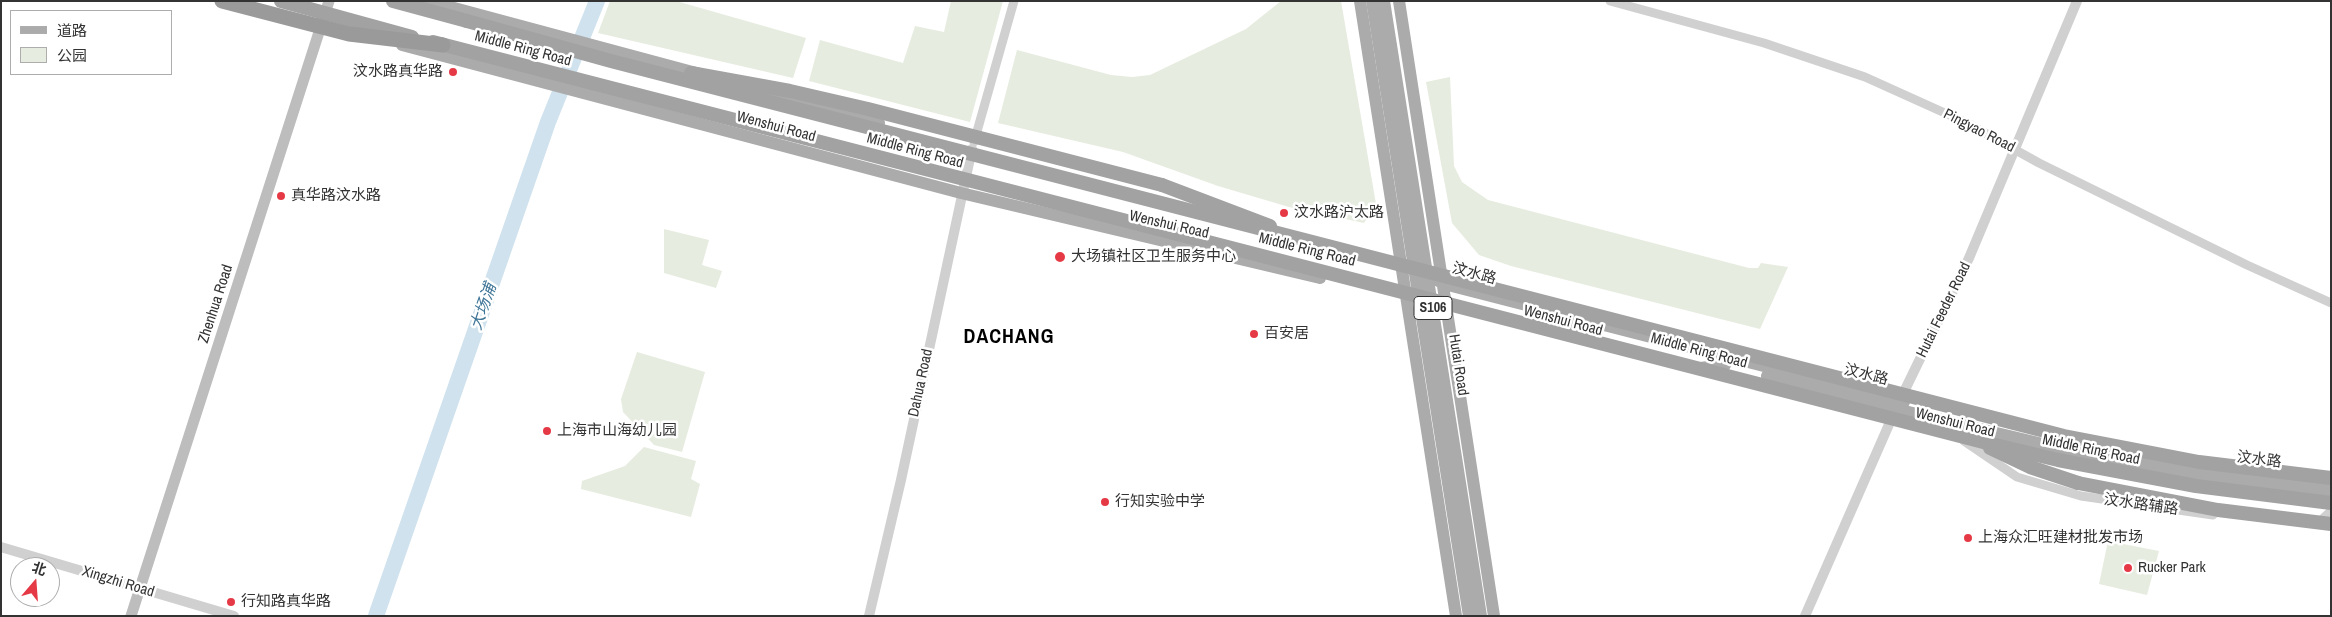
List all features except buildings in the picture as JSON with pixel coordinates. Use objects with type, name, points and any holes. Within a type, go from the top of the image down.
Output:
[{"type":"highway","points":[[222,1],[348,34],[443,45]]},
{"type":"highway","name":"Middle Ring Road","points":[[281,1],[443,45],[2010,449],[2196,486],[2331,503]]},
{"type":"highway","name":"Middle Ring Road","points":[[393,1],[588,54],[2064,436],[2199,462],[2331,478]]},
{"type":"highway","points":[[588,54],[790,91],[1162,185],[1270,226]]},
{"type":"highway","points":[[1990,448],[2030,467],[2078,483],[2218,510],[2331,524]]},
{"type":"main road","name":"Wenshui Road","points":[[239,1],[323,25],[961,193],[1446,308],[2034,459],[2195,491],[2308,505],[2331,510]]},
{"type":"main road","name":"Zhenhua Road","points":[[131,616],[330,1]]},
{"type":"main road","name":"Wenshui Road","points":[[428,1],[614,50],[972,149],[1402,261]]},
{"type":"main road","name":"S106","points":[[1360,1],[1456,616]]},
{"type":"main road","name":"Hutai Road","points":[[1372,1],[1469,616]]},
{"type":"main road","name":"Hutai Road","points":[[1384,1],[1481,616]]},
{"type":"main road","name":"Hutai Road","points":[[1399,1],[1494,616]]},
{"type":"main road","name":"汶水路","points":[[1402,261],[1443,283],[1570,325],[1725,365],[1900,400],[2188,468],[2331,486]]},
{"type":"main road","name":"Wenshui Road","points":[[1443,283],[1900,400],[2200,456],[2331,473]]},
{"type":"main road","points":[[1570,325],[1610,350]]},
{"type":"main road","points":[[1685,370],[1725,365]]},
{"type":"main road","name":"汶水路","points":[[1900,400],[2073,451],[2181,477],[2331,495]]},
{"type":"main road","points":[[2034,459],[2073,451]]},
{"type":"main road","points":[[2274,488],[2308,505]]},
{"type":"street","points":[[972,149],[1014,1]]},
{"type":"street","name":"Pingyao Road","points":[[1610,1],[1764,43],[1847,70],[1945,113],[2039,163],[2238,261],[2331,303]]},
{"type":"street","name":"Hutai Feeder Road","points":[[1805,616],[1900,400],[1969,258],[2077,1]]},
{"type":"street","name":"Dahua Road","points":[[869,616],[901,480],[961,193],[972,149]]},
{"type":"street","name":"汶水路辅路","points":[[1964,441],[2017,477],[2081,496],[2158,509],[2331,529]]},
{"type":"street","points":[[2313,527],[2331,510]]},
{"type":"street","name":"Xingzhi Road","points":[[1,547],[234,616]]},
{"type":"green space","points":[[610,1],[676,1],[806,38],[793,78],[598,33]]},
{"type":"green space","points":[[951,1],[1003,1],[970,122],[809,81],[820,40],[903,63],[915,26],[944,32]]},
{"type":"green space","points":[[1281,1],[1341,1],[1376,204],[1364,223],[1289,207],[1218,186],[1123,152],[998,123],[1017,50],[1111,75],[1132,77],[1150,75],[1246,29]]},
{"type":"green space","points":[[1450,77],[1454,166],[1462,182],[1488,200],[1749,268],[1758,268],[1761,263],[1788,267],[1760,329],[1511,266],[1479,255],[1452,223],[1426,82]]},
{"type":"green space","points":[[664,229],[709,240],[702,265],[722,271],[716,288],[664,273]]},
{"type":"green space","points":[[637,352],[705,372],[682,452],[654,445],[623,412],[621,399]]},
{"type":"green space","points":[[644,447],[696,461],[691,479],[700,484],[691,517],[581,489],[582,481],[625,466]]},
{"type":"green space","name":"Rucker Park","points":[[2108,541],[2159,551],[2147,595],[2099,584]]},
{"type":"waterway","name":"大场浦","points":[[376,616],[548,122],[597,1]]},
{"type":"place","name":"汶水路真华路","points":[[453,72]]},
{"type":"place","name":"真华路汶水路","points":[[281,196]]},
{"type":"place","name":"汶水路沪太路","points":[[1284,213]]},
{"type":"place","name":"大场镇社区卫生服务中心","points":[[1060,257]]},
{"type":"place","name":"百安居","points":[[1254,334]]},
{"type":"place","name":"上海市山海幼儿园","points":[[547,431]]},
{"type":"place","name":"行知实验中学","points":[[1105,502]]},
{"type":"place","name":"上海众汇旺建材批发市场","points":[[1968,538]]},
{"type":"place","name":"Rucker Park","points":[[2128,568]]},
{"type":"place","name":"行知路真华路","points":[[231,602]]},
{"type":"district","name":"DACHANG","points":[[1009,338]]}]
